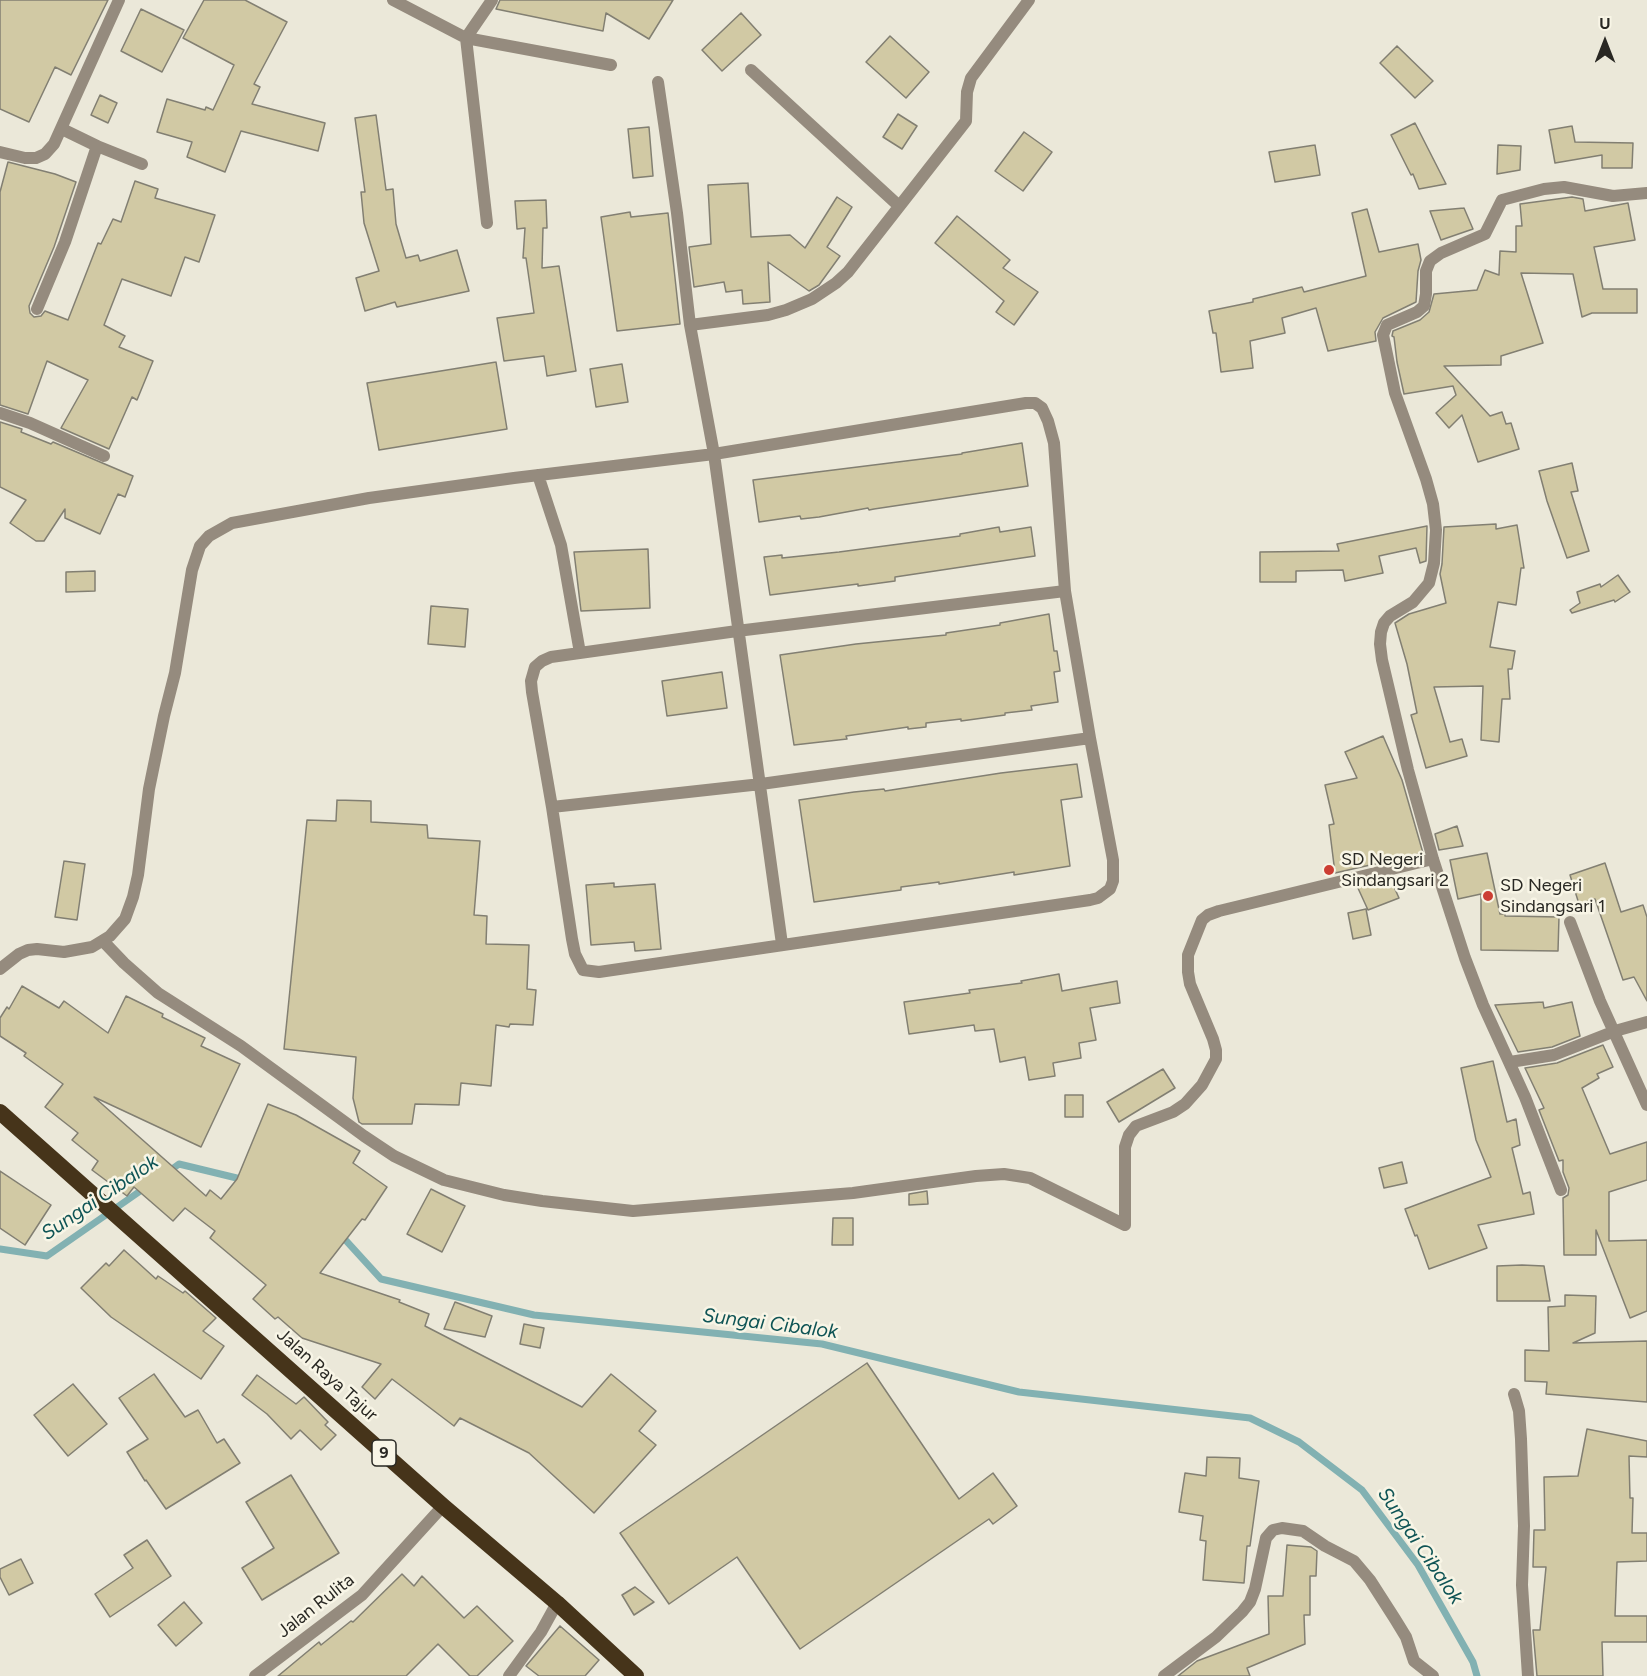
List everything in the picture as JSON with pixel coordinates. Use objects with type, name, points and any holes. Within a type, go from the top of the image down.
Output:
[{"type":"highway","name":"Jalan Raya Tajur","points":[[0,1112],[636,1676]]},
{"type":"street","points":[[0,154],[25,158],[42,157],[54,144],[119,0]]},
{"type":"street","points":[[393,0],[466,38],[611,65]]},
{"type":"street","points":[[487,223],[466,38],[492,0]]},
{"type":"street","points":[[690,325],[768,315],[812,299],[848,272],[966,121],[967,93],[971,78],[1029,0]]},
{"type":"street","points":[[751,70],[899,206]]},
{"type":"street","points":[[658,82],[690,325],[714,454],[782,944]]},
{"type":"street","points":[[62,129],[142,164]]},
{"type":"street","points":[[37,309],[65,242],[97,146]]},
{"type":"street","points":[[1561,1190],[1510,1062],[1472,979],[1433,859],[1408,770],[1382,660],[1380,644],[1384,623],[1390,616],[1413,602],[1429,583],[1434,562],[1436,531],[1433,504],[1426,478],[1395,393],[1383,343],[1384,330],[1393,322],[1422,308],[1425,302],[1427,265],[1441,253],[1485,234],[1502,200],[1544,189],[1564,187],[1613,196],[1647,193]]},
{"type":"street","points":[[0,969],[28,950],[82,950],[110,936],[125,919],[133,897],[149,789],[175,673],[187,592],[196,555],[209,536],[232,523],[369,498],[714,454],[1035,403],[1043,411],[1054,443],[1065,591],[1113,860],[1113,881],[1105,894],[1090,900],[599,972],[583,970],[575,954],[572,939],[531,681],[535,667],[542,661],[551,657],[737,631],[1065,591]]},
{"type":"street","points":[[0,413],[30,423],[104,456]]},
{"type":"street","points":[[538,475],[561,545],[580,653]]},
{"type":"street","points":[[552,807],[760,784],[1090,738]]},
{"type":"street","points":[[103,941],[158,993],[241,1046],[364,1137],[411,1165],[444,1180],[504,1195],[633,1210],[853,1193],[1004,1174],[1036,1181],[1125,1225],[1125,1147],[1129,1135],[1136,1126],[1173,1112],[1185,1104],[1202,1085],[1216,1059],[1213,1039],[1190,984],[1188,972],[1188,955],[1202,920],[1219,911],[1433,859]]},
{"type":"street","points":[[1570,922],[1600,1000],[1647,1105]]},
{"type":"street","points":[[1510,1062],[1554,1055],[1615,1031],[1647,1022]]},
{"type":"street","points":[[1514,1394],[1519,1411],[1521,1438],[1524,1526],[1522,1585],[1528,1676]]},
{"type":"street","name":"Jalan Rulita","points":[[255,1676],[362,1595],[443,1506]]},
{"type":"street","points":[[1164,1676],[1216,1637],[1250,1602],[1266,1538],[1271,1532],[1282,1528],[1304,1531],[1354,1562],[1370,1580],[1395,1619],[1406,1638],[1414,1661],[1433,1676]]},
{"type":"street","points":[[509,1676],[541,1632],[557,1604]]},
{"type":"building","points":[[0,0],[108,0],[71,75],[55,67],[29,122],[0,109]]},
{"type":"building","points":[[204,0],[245,0],[287,22],[254,84],[260,87],[252,104],[325,123],[318,151],[241,131],[225,172],[187,157],[192,142],[157,132],[167,99],[205,110],[206,107],[213,110],[234,65],[183,38]]},
{"type":"building","points":[[500,0],[673,0],[649,39],[606,13],[603,31],[496,9]]},
{"type":"building","points":[[141,9],[184,30],[162,72],[121,51]]},
{"type":"building","points":[[741,13],[761,35],[722,71],[702,50]]},
{"type":"building","points":[[890,36],[929,72],[906,98],[866,62]]},
{"type":"building","points":[[1397,46],[1433,81],[1415,98],[1380,63]]},
{"type":"building","points":[[100,95],[117,103],[108,123],[91,115]]},
{"type":"building","points":[[898,114],[917,126],[902,149],[883,137]]},
{"type":"building","points":[[376,115],[386,190],[393,189],[396,224],[406,258],[418,255],[420,261],[457,250],[469,291],[397,307],[395,302],[365,311],[356,278],[379,271],[364,223],[361,192],[365,192],[355,118]]},
{"type":"building","points":[[1415,123],[1446,184],[1419,189],[1413,174],[1411,175],[1391,135]]},
{"type":"building","points":[[1572,126],[1575,142],[1633,143],[1632,168],[1602,168],[1602,155],[1555,163],[1549,130]]},
{"type":"building","points":[[649,127],[653,176],[633,178],[628,129]]},
{"type":"building","points":[[1024,132],[1052,152],[1023,191],[995,171]]},
{"type":"building","points":[[1315,145],[1320,175],[1275,182],[1269,152]]},
{"type":"building","points":[[1498,145],[1521,146],[1520,170],[1497,174]]},
{"type":"building","points":[[8,162],[76,182],[54,247],[29,306],[30,313],[34,317],[41,316],[45,311],[68,320],[98,243],[101,244],[113,219],[121,222],[135,181],[158,189],[155,198],[215,215],[199,262],[185,257],[171,296],[122,279],[104,325],[125,336],[119,347],[153,361],[137,400],[132,397],[109,449],[61,428],[88,380],[47,361],[28,414],[0,405],[0,192]]},
{"type":"building","points":[[748,183],[751,237],[790,235],[805,248],[837,197],[852,207],[827,247],[840,256],[819,285],[809,291],[768,262],[770,302],[743,304],[742,290],[726,292],[724,282],[694,287],[689,247],[711,244],[708,185]]},
{"type":"building","points":[[1572,197],[1583,199],[1585,211],[1628,203],[1635,240],[1594,247],[1603,289],[1637,289],[1637,313],[1592,313],[1582,317],[1573,274],[1521,273],[1543,343],[1501,356],[1501,365],[1444,366],[1490,416],[1502,412],[1506,424],[1511,423],[1519,449],[1478,462],[1462,415],[1449,428],[1436,413],[1456,395],[1453,386],[1404,394],[1392,336],[1393,331],[1420,320],[1429,312],[1434,294],[1477,290],[1485,270],[1499,275],[1500,251],[1516,252],[1516,226],[1522,226],[1520,204]]},
{"type":"building","points":[[546,200],[547,228],[543,228],[542,268],[559,266],[576,371],[547,376],[544,356],[504,361],[497,318],[534,313],[526,258],[523,258],[525,228],[517,229],[515,201]]},
{"type":"building","points":[[1464,208],[1473,229],[1441,240],[1430,211]]},
{"type":"building","points":[[1367,209],[1379,252],[1418,244],[1421,260],[1416,302],[1383,318],[1375,332],[1376,341],[1328,351],[1316,308],[1282,318],[1285,333],[1250,341],[1253,368],[1221,372],[1216,333],[1213,333],[1209,311],[1253,302],[1253,299],[1302,287],[1304,292],[1366,276],[1352,213]]},
{"type":"building","points":[[630,212],[631,217],[668,213],[680,324],[617,331],[601,217]]},
{"type":"building","points":[[957,216],[1010,260],[1003,268],[1038,292],[1014,325],[996,312],[1004,301],[935,243]]},
{"type":"building","points":[[496,362],[507,429],[379,450],[367,383]]},
{"type":"building","points":[[622,364],[628,402],[596,407],[590,369]]},
{"type":"building","points":[[0,422],[133,476],[125,497],[118,494],[100,534],[65,518],[65,509],[44,541],[36,541],[10,523],[26,500],[0,487]]},
{"type":"building","points":[[1022,443],[1028,486],[819,517],[801,519],[800,516],[759,522],[753,480],[962,454]]},
{"type":"building","points":[[1572,463],[1578,491],[1571,492],[1589,551],[1567,558],[1539,471]]},
{"type":"building","points":[[1496,524],[1496,529],[1517,525],[1524,568],[1521,568],[1516,605],[1498,602],[1490,647],[1515,651],[1512,669],[1508,669],[1510,699],[1502,699],[1499,742],[1481,740],[1483,686],[1434,687],[1450,742],[1462,739],[1467,756],[1426,768],[1411,715],[1417,713],[1407,664],[1395,623],[1409,614],[1446,603],[1440,574],[1444,527]]},
{"type":"building","points":[[1427,526],[1426,561],[1420,563],[1416,548],[1379,556],[1383,573],[1345,581],[1343,570],[1296,571],[1296,582],[1260,582],[1260,552],[1339,551],[1337,544]]},
{"type":"building","points":[[999,527],[1000,532],[1031,527],[1035,556],[895,577],[895,581],[770,595],[764,557],[782,555],[782,558],[839,552],[960,536],[960,534]]},
{"type":"building","points":[[648,549],[650,608],[581,611],[574,552]]},
{"type":"building","points":[[95,571],[95,591],[66,592],[66,572]]},
{"type":"building","points":[[1618,575],[1630,592],[1615,602],[1614,600],[1572,613],[1570,610],[1580,603],[1577,592],[1600,584],[1601,587]]},
{"type":"building","points":[[431,606],[468,609],[465,647],[428,644]]},
{"type":"building","points":[[1049,614],[1054,651],[1057,651],[1060,671],[1054,672],[1058,702],[1031,706],[1032,710],[1005,713],[1005,715],[926,723],[926,727],[908,729],[908,727],[846,736],[847,739],[794,745],[780,655],[856,644],[946,635],[946,633],[1000,625],[1000,623]]},
{"type":"building","points":[[722,672],[727,708],[667,716],[662,681]]},
{"type":"building","points":[[1383,736],[1402,780],[1423,853],[1335,873],[1329,825],[1334,824],[1325,785],[1357,778],[1345,752]]},
{"type":"building","points":[[1077,764],[1082,797],[1061,800],[1070,866],[1014,875],[1014,872],[939,884],[939,882],[901,887],[901,890],[814,902],[799,800],[854,792],[884,789],[885,791]]},
{"type":"building","points":[[337,800],[371,801],[371,822],[427,825],[428,838],[480,841],[474,915],[487,916],[486,944],[529,945],[527,989],[536,990],[533,1025],[510,1024],[509,1027],[496,1025],[491,1086],[461,1083],[459,1105],[415,1104],[412,1124],[362,1124],[359,1122],[353,1098],[356,1057],[284,1049],[307,820],[336,821]]},
{"type":"building","points":[[1457,826],[1463,846],[1439,850],[1435,834]]},
{"type":"building","points":[[1487,853],[1500,914],[1559,917],[1558,951],[1481,950],[1481,894],[1458,899],[1450,860]]},
{"type":"building","points":[[64,861],[85,864],[77,920],[55,917]]},
{"type":"building","points":[[1605,863],[1621,912],[1643,905],[1647,917],[1647,1001],[1634,977],[1623,980],[1595,899],[1579,904],[1570,875]]},
{"type":"building","points":[[1390,878],[1399,898],[1368,910],[1357,886]]},
{"type":"building","points":[[614,883],[614,887],[655,884],[661,949],[635,951],[634,942],[591,945],[586,885]]},
{"type":"building","points":[[1366,909],[1371,935],[1353,939],[1348,913]]},
{"type":"building","points":[[1059,974],[1062,991],[1117,981],[1120,1003],[1090,1008],[1096,1040],[1079,1043],[1081,1058],[1053,1063],[1055,1076],[1029,1080],[1025,1057],[1000,1062],[994,1029],[975,1031],[974,1025],[909,1034],[904,1002],[970,993],[969,990],[1022,983],[1021,981]]},
{"type":"building","points":[[22,986],[59,1008],[64,1001],[108,1033],[126,996],[205,1038],[201,1046],[240,1064],[201,1147],[94,1097],[206,1196],[210,1190],[221,1199],[237,1179],[268,1104],[296,1115],[360,1151],[353,1163],[387,1187],[365,1220],[362,1219],[320,1273],[400,1300],[399,1302],[429,1314],[425,1326],[582,1407],[611,1374],[656,1411],[639,1431],[656,1445],[594,1513],[529,1453],[460,1418],[454,1426],[392,1379],[375,1399],[362,1387],[381,1364],[302,1338],[278,1317],[275,1319],[253,1299],[266,1285],[210,1238],[215,1231],[185,1208],[173,1221],[134,1187],[127,1196],[92,1170],[98,1161],[72,1140],[78,1133],[45,1107],[63,1084],[24,1056],[26,1053],[0,1036],[0,1018],[7,1007],[9,1009]]},
{"type":"building","points":[[1543,1002],[1544,1008],[1572,1002],[1580,1036],[1552,1047],[1518,1052],[1495,1005]]},
{"type":"building","points":[[1603,1045],[1613,1067],[1597,1074],[1599,1078],[1582,1088],[1610,1154],[1647,1142],[1647,1180],[1609,1192],[1609,1241],[1647,1240],[1647,1311],[1630,1318],[1596,1230],[1596,1255],[1564,1255],[1563,1198],[1568,1195],[1569,1188],[1563,1172],[1563,1160],[1559,1161],[1539,1110],[1544,1108],[1525,1068],[1557,1063]]},
{"type":"building","points":[[1493,1061],[1507,1122],[1516,1119],[1520,1145],[1512,1148],[1523,1194],[1530,1192],[1534,1214],[1478,1225],[1487,1248],[1429,1269],[1405,1209],[1491,1177],[1476,1140],[1461,1068]]},
{"type":"building","points":[[1163,1069],[1175,1088],[1119,1122],[1107,1102]]},
{"type":"building","points":[[1065,1095],[1083,1095],[1083,1117],[1065,1117]]},
{"type":"building","points":[[1402,1162],[1407,1183],[1384,1188],[1379,1168]]},
{"type":"building","points":[[0,1171],[51,1205],[25,1245],[0,1228]]},
{"type":"building","points":[[431,1189],[465,1206],[442,1252],[407,1234]]},
{"type":"building","points":[[927,1191],[928,1204],[909,1205],[909,1194]]},
{"type":"building","points":[[833,1218],[853,1218],[853,1245],[832,1245]]},
{"type":"building","points":[[124,1250],[156,1279],[158,1276],[183,1293],[185,1291],[216,1318],[203,1331],[224,1346],[201,1379],[111,1317],[81,1288],[106,1263],[109,1266]]},
{"type":"building","points":[[1497,1266],[1544,1266],[1550,1301],[1497,1301]]},
{"type":"building","points":[[1565,1295],[1596,1296],[1595,1333],[1573,1343],[1647,1341],[1647,1402],[1546,1394],[1547,1382],[1525,1381],[1525,1350],[1549,1351],[1548,1307],[1565,1306]]},
{"type":"building","points":[[455,1302],[492,1316],[485,1337],[444,1329]]},
{"type":"building","points":[[524,1324],[544,1328],[540,1348],[520,1344]]},
{"type":"building","points":[[867,1363],[959,1499],[993,1473],[1017,1506],[993,1524],[989,1519],[800,1649],[737,1557],[669,1604],[620,1533]]},
{"type":"building","points":[[154,1374],[185,1417],[198,1410],[217,1443],[224,1439],[240,1463],[166,1509],[127,1452],[148,1439],[119,1398]]},
{"type":"building","points":[[257,1375],[296,1404],[304,1397],[328,1422],[325,1425],[336,1435],[321,1450],[300,1430],[291,1439],[267,1414],[242,1395]]},
{"type":"building","points":[[73,1384],[107,1424],[68,1456],[34,1415]]},
{"type":"building","points":[[1587,1429],[1647,1441],[1647,1457],[1629,1456],[1630,1498],[1633,1498],[1632,1533],[1647,1533],[1647,1561],[1617,1562],[1615,1616],[1647,1616],[1647,1642],[1602,1642],[1603,1676],[1537,1676],[1533,1630],[1540,1630],[1546,1567],[1533,1567],[1534,1530],[1545,1530],[1544,1477],[1578,1476]]},
{"type":"building","points":[[1207,1457],[1240,1458],[1239,1478],[1259,1481],[1250,1546],[1247,1546],[1244,1583],[1203,1580],[1206,1541],[1200,1540],[1203,1516],[1179,1512],[1185,1473],[1206,1476]]},
{"type":"building","points":[[291,1475],[339,1553],[262,1600],[242,1568],[274,1548],[246,1502]]},
{"type":"building","points":[[147,1540],[171,1576],[110,1617],[95,1594],[133,1568],[124,1555]]},
{"type":"building","points":[[1287,1545],[1311,1547],[1317,1551],[1316,1576],[1310,1576],[1310,1615],[1304,1615],[1305,1644],[1247,1668],[1250,1676],[1178,1676],[1197,1661],[1269,1634],[1268,1596],[1283,1596]]},
{"type":"building","points":[[21,1559],[33,1583],[9,1595],[0,1577],[0,1569]]},
{"type":"building","points":[[402,1574],[414,1586],[422,1576],[464,1618],[477,1606],[513,1641],[477,1676],[470,1676],[438,1644],[406,1676],[278,1676],[319,1642],[321,1645],[351,1621],[353,1622]]},
{"type":"building","points":[[635,1587],[654,1602],[634,1615],[622,1595]]},
{"type":"building","points":[[184,1602],[202,1623],[176,1646],[158,1625]]},
{"type":"building","points":[[560,1626],[599,1660],[585,1676],[539,1676],[526,1666]]},
{"type":"waterway","name":"Sungai Cibalok","points":[[168,1172],[179,1164],[245,1180]]},
{"type":"waterway","name":"Sungai Cibalok","points":[[0,1249],[47,1256],[146,1187]]},
{"type":"waterway","name":"Sungai Cibalok","points":[[340,1234],[381,1279],[534,1315],[822,1344],[1019,1392],[1250,1418],[1299,1442],[1362,1490],[1418,1565],[1473,1662],[1477,1676]]},
{"type":"place","name":"SD Negeri Sindangsari 2","points":[[1329,870]]},
{"type":"place","name":"SD Negeri Sindangsari 1","points":[[1488,896]]}]
